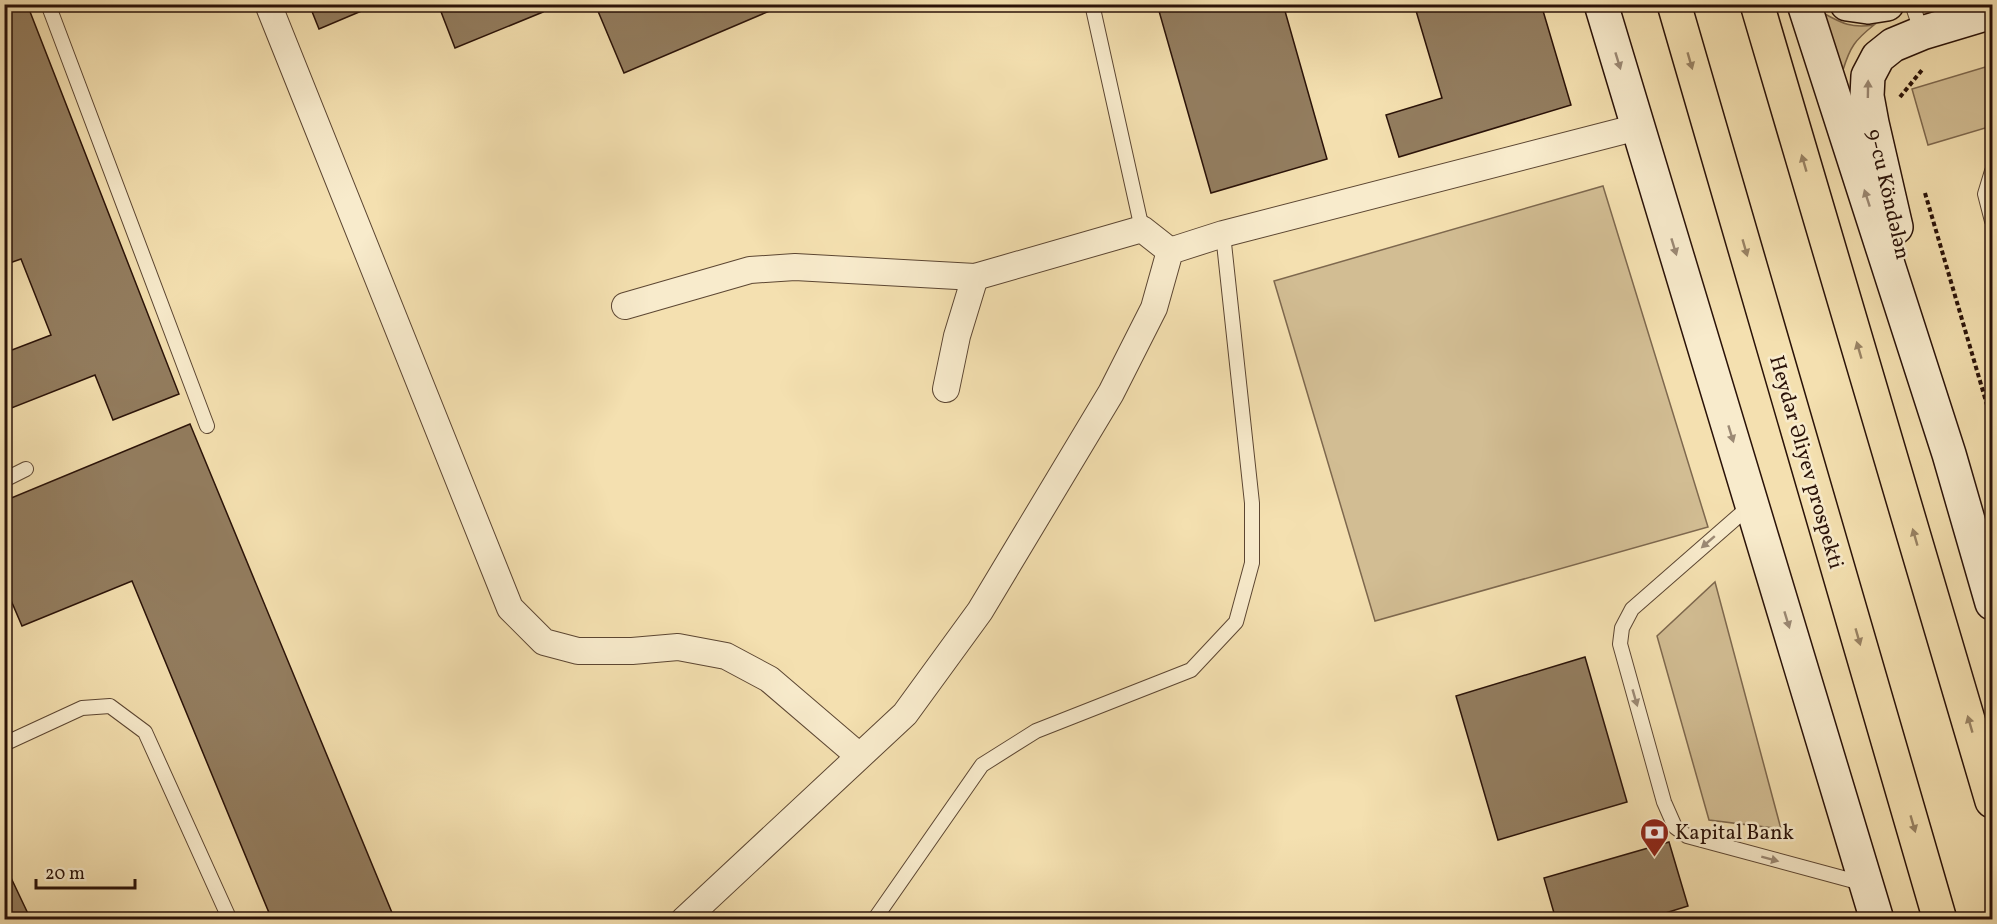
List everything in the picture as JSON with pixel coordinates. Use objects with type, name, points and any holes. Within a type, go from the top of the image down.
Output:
[{"type":"highway","name":"Heydər Əliyev prospekti","points":[[1674,4],[1940,920]]},
{"type":"highway","points":[[1757,4],[1992,801]]},
{"type":"main road","points":[[1601,4],[1877,920]]},
{"type":"main road","points":[[1804,4],[1949,454],[1992,603]]},
{"type":"main road","points":[[1847,4],[1868,7],[1887,4]]},
{"type":"main road","name":"9-cu Köndələn","points":[[1949,454],[1867,96],[1868,76],[1878,57],[1893,45],[1917,19],[1992,12]]},
{"type":"street","points":[[268,4],[510,608],[544,642],[578,651],[632,651],[678,647],[726,656],[769,679],[859,756]]},
{"type":"street","points":[[1170,251],[1223,234],[1638,127]]},
{"type":"street","points":[[625,306],[750,270],[795,267],[975,277],[1142,229],[1170,251]]},
{"type":"street","points":[[684,920],[905,714],[980,611],[1111,393],[1154,308],[1170,251]]},
{"type":"street","points":[[946,389],[957,336],[975,277]]},
{"type":"lane","points":[[48,4],[207,426]]},
{"type":"lane","points":[[1092,4],[1142,229]]},
{"type":"lane","points":[[1992,171],[1984,194],[1992,221]]},
{"type":"lane","points":[[874,920],[982,765],[1036,730],[1191,670],[1236,622],[1252,563],[1252,503],[1223,234]]},
{"type":"lane","points":[[4,480],[26,469]]},
{"type":"lane","points":[[1753,504],[1632,609],[1622,628],[1620,644],[1664,802],[1675,827],[1687,836],[1866,884]]},
{"type":"lane","points":[[4,744],[82,708],[110,706],[145,732],[230,920]]},
{"type":"path","points":[[1898,100],[1923,69]]},
{"type":"path","points":[[1925,192],[1992,422]]},
{"type":"shaded area","points":[[1823,13],[1847,24],[1874,25],[1854,44],[1843,70]]},
{"type":"shaded area","points":[[1992,65],[1992,126],[1928,145],[1912,89]]},
{"type":"shaded area","points":[[1603,186],[1708,527],[1375,621],[1274,281]]},
{"type":"shaded area","points":[[1715,582],[1781,829],[1709,820],[1657,636]]},
{"type":"building","points":[[4,4],[27,4],[179,394],[113,420],[95,375],[4,411],[4,353],[51,335],[21,259],[4,265]]},
{"type":"building","points":[[309,4],[378,4],[319,29]]},
{"type":"building","points":[[438,4],[540,4],[543,12],[455,48]]},
{"type":"building","points":[[595,4],[786,4],[624,73]]},
{"type":"building","points":[[1157,4],[1283,4],[1327,159],[1211,193]]},
{"type":"building","points":[[1414,4],[1541,4],[1571,105],[1399,157],[1386,115],[1442,98]]},
{"type":"building","points":[[190,424],[395,920],[272,920],[132,581],[22,626],[4,584],[4,501]]},
{"type":"building","points":[[1585,657],[1627,802],[1498,840],[1456,696]]},
{"type":"building","points":[[1669,842],[1688,906],[1643,920],[1556,920],[1544,878]]},
{"type":"building","points":[[4,863],[31,920],[4,920]]},
{"type":"place","name":"Kapital Bank","points":[[1654,858]]}]
